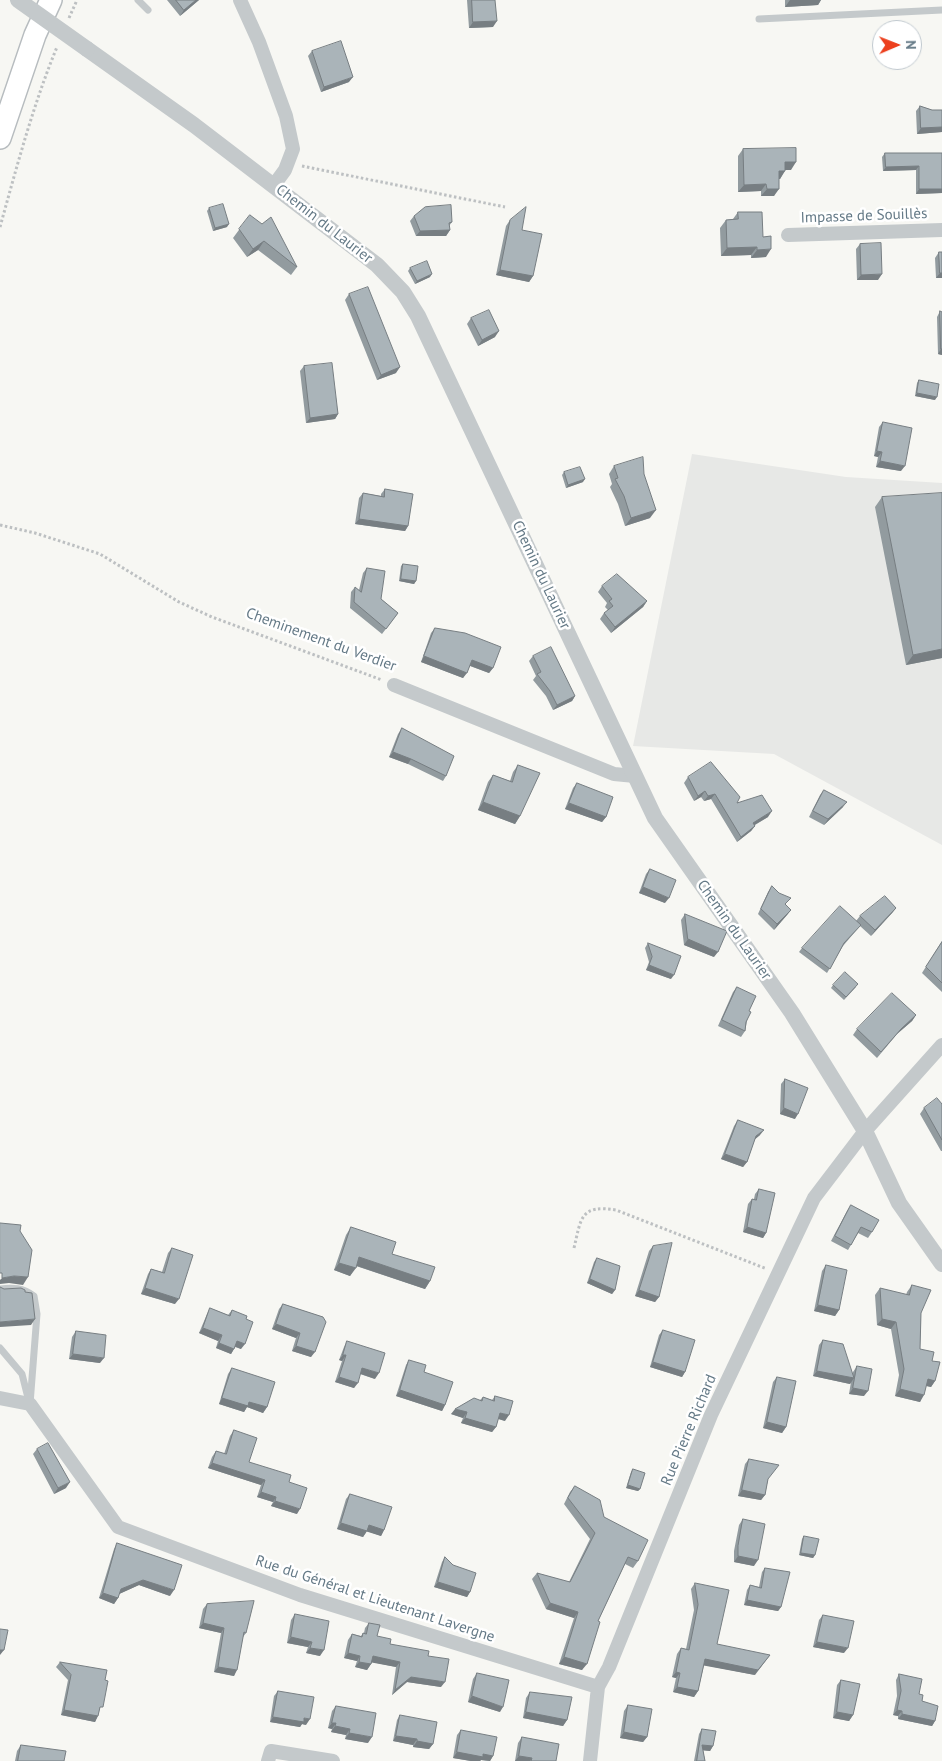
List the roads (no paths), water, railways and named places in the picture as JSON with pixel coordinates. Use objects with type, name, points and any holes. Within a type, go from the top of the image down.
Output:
[{"type":"main road","points":[[0,138],[35,35],[51,0]]},
{"type":"street","name":"Chemin du Laurier","points":[[18,0],[165,104],[274,185],[377,265],[403,292],[418,316],[655,818],[792,1013],[865,1131],[899,1203],[942,1264]]},
{"type":"street","points":[[240,0],[259,42],[286,116],[293,149],[286,170],[274,185]]},
{"type":"street","name":"Impasse de Souillès","points":[[788,235],[942,230]]},
{"type":"street","name":"Cheminement du Verdier","points":[[394,685],[614,774],[635,776]]},
{"type":"street","name":"Rue Pierre Richard","points":[[590,1761],[598,1686],[609,1667],[711,1415],[814,1198],[865,1131],[942,1045]]},
{"type":"street","points":[[0,1398],[30,1404]]},
{"type":"street","name":"Rue du Général et Lieutenant Lavergne","points":[[30,1404],[118,1527],[300,1595],[598,1686]]},
{"type":"street","points":[[268,1761],[271,1751],[333,1761]]},
{"type":"lane","points":[[138,0],[148,10]]},
{"type":"lane","points":[[759,19],[942,10]]},
{"type":"lane","points":[[0,1289],[26,1290],[34,1296],[37,1314],[30,1404]]},
{"type":"lane","points":[[0,1348],[22,1374],[30,1404]]}]
